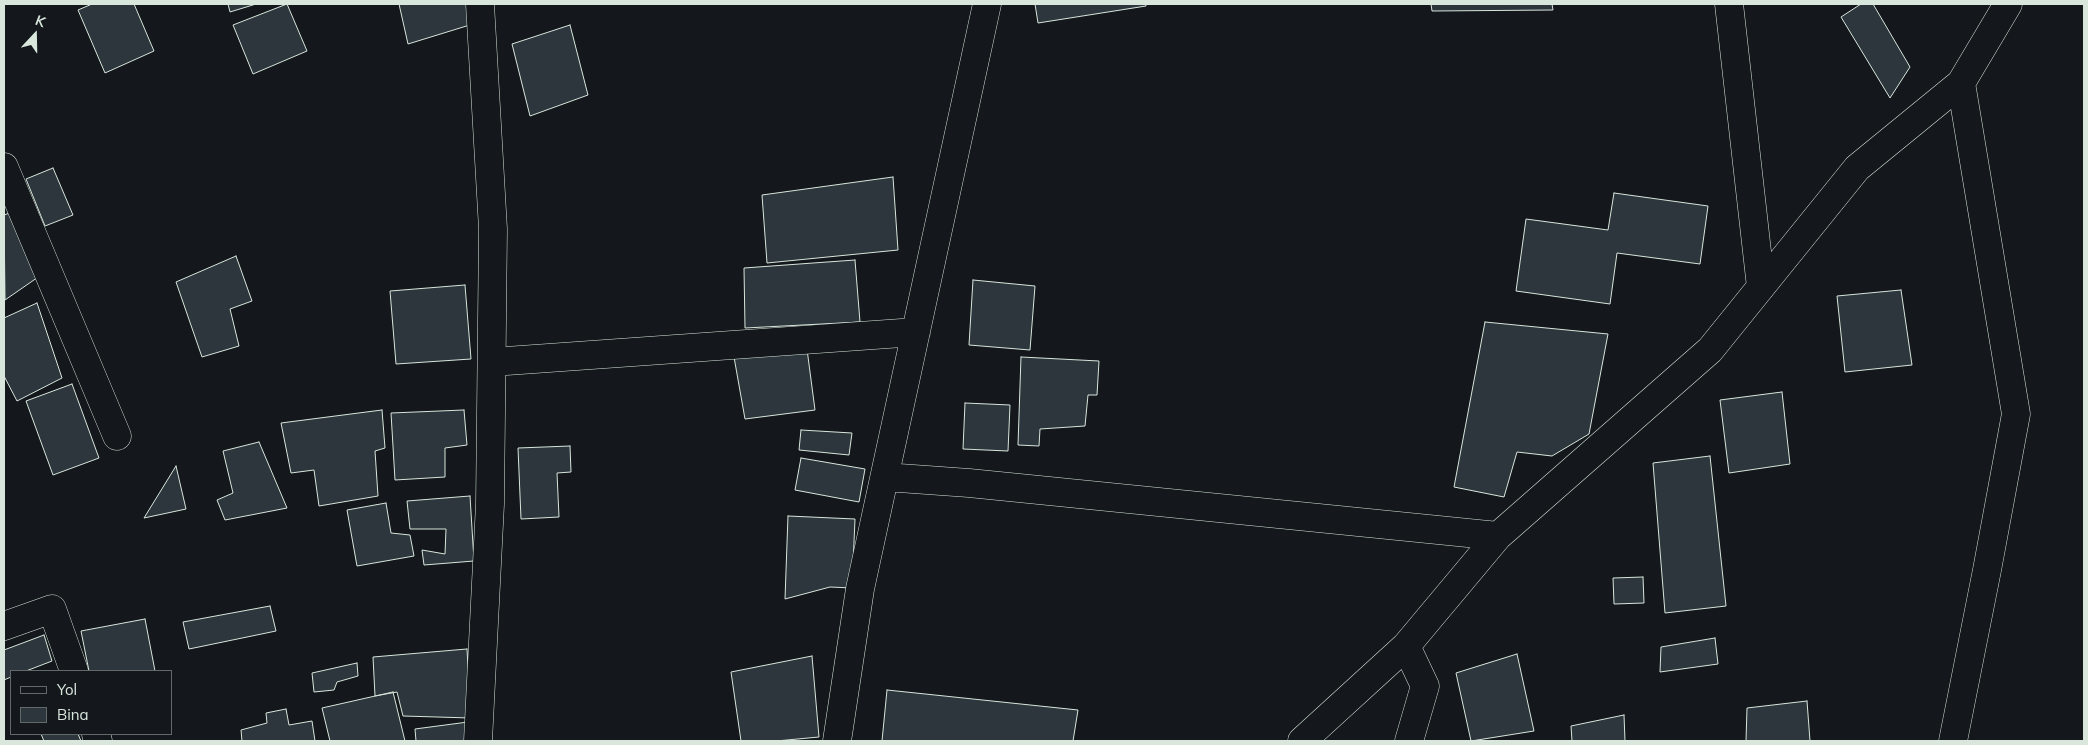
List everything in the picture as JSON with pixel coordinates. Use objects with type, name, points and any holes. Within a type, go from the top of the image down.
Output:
[{"type":"street","points":[[478,741],[490,504],[493,229],[480,4]]},
{"type":"street","points":[[837,741],[860,589],[986,4]]},
{"type":"street","points":[[1730,4],[1761,287]]},
{"type":"street","points":[[1302,741],[1406,646],[1498,536],[1710,350],[1857,168],[1961,83],[2008,4]]},
{"type":"street","points":[[1953,741],[2016,414],[1961,83]]},
{"type":"street","points":[[4,167],[117,436]]},
{"type":"street","points":[[492,362],[916,332]]},
{"type":"street","points":[[885,477],[969,483],[1498,536]]},
{"type":"street","points":[[4,626],[52,608],[74,670]]},
{"type":"street","points":[[1406,646],[1425,686],[1409,741]]},
{"type":"building","points":[[92,4],[134,4],[154,51],[105,73],[78,10]]},
{"type":"building","points":[[228,4],[256,4],[230,12]]},
{"type":"building","points":[[287,4],[307,51],[253,74],[233,25]]},
{"type":"building","points":[[399,4],[467,4],[473,24],[408,44]]},
{"type":"building","points":[[1035,4],[1146,4],[1146,6],[1038,23]]},
{"type":"building","points":[[1431,4],[1552,4],[1553,10],[1432,11]]},
{"type":"building","points":[[1861,4],[1873,4],[1910,67],[1890,98],[1841,17]]},
{"type":"building","points":[[570,25],[588,95],[530,116],[512,44]]},
{"type":"building","points":[[53,168],[73,215],[45,226],[26,179]]},
{"type":"building","points":[[893,177],[898,250],[767,263],[762,195]]},
{"type":"building","points":[[1614,193],[1708,206],[1700,264],[1617,253],[1610,304],[1516,291],[1526,219],[1608,230]]},
{"type":"building","points":[[18,210],[44,273],[5,300],[4,215]]},
{"type":"building","points":[[236,256],[252,301],[230,309],[239,346],[202,357],[176,282]]},
{"type":"building","points":[[855,260],[860,322],[745,328],[744,268]]},
{"type":"building","points":[[973,280],[1035,286],[1030,350],[969,345]]},
{"type":"building","points":[[465,285],[471,359],[396,364],[390,291]]},
{"type":"building","points":[[1901,290],[1912,365],[1845,372],[1837,296]]},
{"type":"building","points":[[37,303],[62,378],[17,401],[4,376],[4,318]]},
{"type":"building","points":[[1485,322],[1608,334],[1589,434],[1552,456],[1517,452],[1504,497],[1454,487]]},
{"type":"building","points":[[807,349],[815,410],[745,419],[734,357]]},
{"type":"building","points":[[1021,357],[1099,361],[1097,395],[1088,395],[1085,426],[1040,429],[1039,446],[1018,445]]},
{"type":"building","points":[[72,384],[99,458],[53,475],[26,401]]},
{"type":"building","points":[[1782,392],[1790,464],[1729,473],[1720,400]]},
{"type":"building","points":[[965,403],[1010,405],[1008,451],[963,449]]},
{"type":"building","points":[[382,410],[385,448],[375,451],[378,496],[319,506],[314,470],[291,473],[281,423]]},
{"type":"building","points":[[464,410],[467,445],[445,448],[445,477],[395,480],[391,413]]},
{"type":"building","points":[[801,430],[852,433],[849,455],[799,450]]},
{"type":"building","points":[[259,442],[287,508],[225,520],[217,500],[233,493],[223,451]]},
{"type":"building","points":[[570,446],[571,472],[557,473],[559,517],[521,519],[518,448]]},
{"type":"building","points":[[1710,456],[1726,606],[1665,613],[1653,463]]},
{"type":"building","points":[[801,458],[865,469],[859,502],[795,490]]},
{"type":"building","points":[[176,466],[186,509],[144,518]]},
{"type":"building","points":[[470,496],[474,561],[424,565],[422,550],[445,554],[446,529],[410,529],[407,501]]},
{"type":"building","points":[[386,503],[391,533],[410,535],[414,556],[357,566],[347,510]]},
{"type":"building","points":[[788,516],[855,519],[852,588],[830,587],[785,599]]},
{"type":"building","points":[[1643,577],[1644,603],[1614,604],[1613,578]]},
{"type":"building","points":[[270,606],[276,631],[189,649],[183,622]]},
{"type":"building","points":[[145,619],[155,670],[89,670],[81,631]]},
{"type":"building","points":[[44,635],[52,661],[29,670],[10,670],[10,677],[4,680],[4,650]]},
{"type":"building","points":[[1715,638],[1718,664],[1660,672],[1661,647]]},
{"type":"building","points":[[467,649],[471,718],[403,716],[397,692],[375,696],[373,657]]},
{"type":"building","points":[[1517,654],[1534,731],[1471,741],[1456,673]]},
{"type":"building","points":[[812,656],[819,737],[776,741],[741,741],[731,672]]},
{"type":"building","points":[[357,663],[358,676],[337,682],[334,690],[314,692],[312,673]]},
{"type":"building","points":[[887,690],[1078,710],[1073,741],[882,741]]},
{"type":"building","points":[[393,692],[405,741],[330,741],[322,708]]},
{"type":"building","points":[[1807,701],[1810,741],[1746,741],[1747,708]]},
{"type":"building","points":[[286,709],[289,725],[312,721],[315,741],[242,741],[241,730],[267,723],[266,713]]},
{"type":"building","points":[[1624,715],[1625,741],[1572,741],[1571,726]]},
{"type":"building","points":[[468,722],[471,741],[416,741],[415,729]]},
{"type":"building","points":[[41,735],[78,735],[81,741],[44,741]]}]
